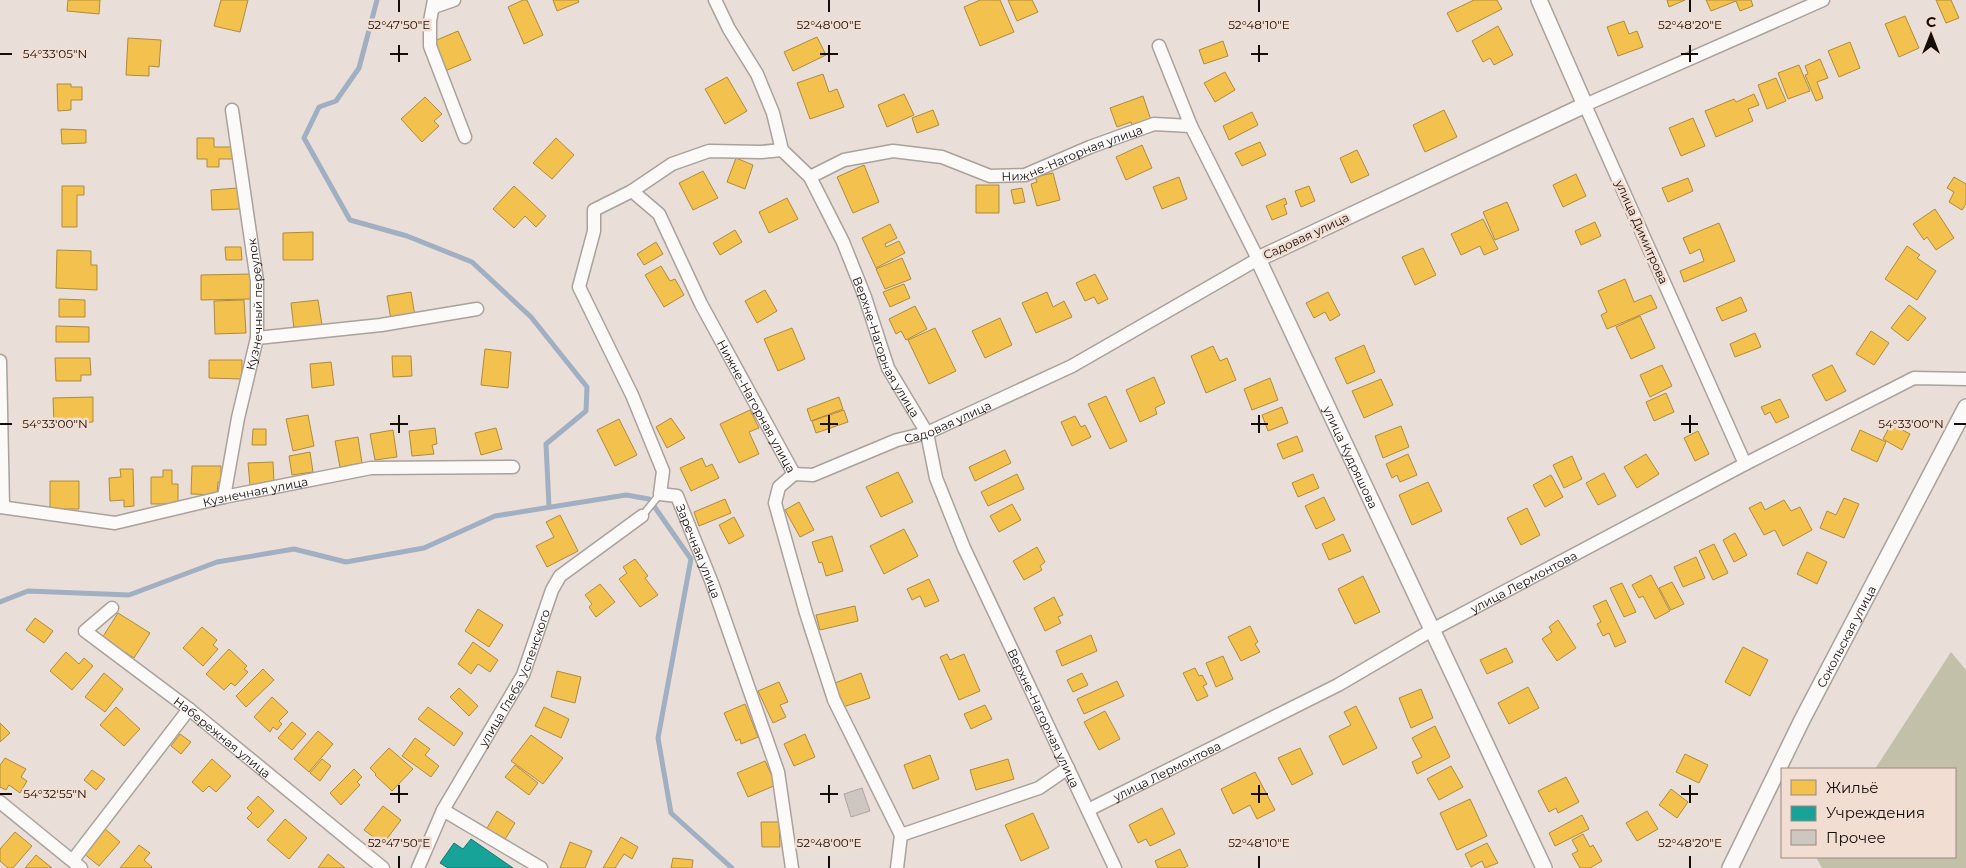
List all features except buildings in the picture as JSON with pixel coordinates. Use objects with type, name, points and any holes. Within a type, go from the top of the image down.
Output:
[{"type":"street","points":[[454,0],[434,4],[430,21],[430,46],[465,137]]},
{"type":"street","points":[[632,191],[672,164],[709,151],[760,152],[782,150],[773,113],[758,74],[729,29],[715,0]]},
{"type":"street","name":"улица Димитрова","points":[[1539,0],[1746,464]]},
{"type":"street","name":"Садовая улица","points":[[794,474],[813,475],[897,440],[927,433],[1072,366],[1258,259],[1585,105],[1823,0]]},
{"type":"street","name":"улица Кудряшова","points":[[1159,46],[1191,126],[1258,259],[1544,868]]},
{"type":"street","name":"Кузнечный переулок","points":[[224,497],[238,418],[257,338],[258,281],[232,110]]},
{"type":"street","name":"Нижне-Нагорная улица","points":[[810,177],[844,160],[894,152],[942,156],[990,176],[1025,176],[1090,148],[1154,124],[1191,126]]},
{"type":"street","name":"Верхне-Нагорная улица","points":[[782,150],[810,177],[843,242],[865,297],[888,368],[927,433],[936,478],[964,548],[1116,868]]},
{"type":"street","name":"Нижне-Нагорная улица","points":[[632,191],[659,214],[701,304],[794,474],[780,487],[775,504],[806,614],[834,700],[901,835]]},
{"type":"street","name":"Заречная улица","points":[[632,191],[594,210],[594,231],[578,287],[632,395],[663,471],[660,494],[677,496],[712,583],[778,772],[792,868]]},
{"type":"street","points":[[257,338],[381,325],[477,309]]},
{"type":"street","points":[[0,360],[2,507]]},
{"type":"street","name":"улица Лермонтова","points":[[1088,810],[1338,685],[1432,630],[1746,464],[1914,378],[1966,379]]},
{"type":"street","name":"Сокольская улица","points":[[1730,868],[1802,720],[1966,407]]},
{"type":"street","name":"Кузнечная улица","points":[[2,507],[115,523],[224,497],[371,468],[513,467]]},
{"type":"street","name":"улица Глеба Успенского","points":[[418,868],[442,810],[523,675],[552,590],[560,576],[642,516]]},
{"type":"street","name":"Набережная улица","points":[[112,608],[85,630],[189,709],[383,868]]},
{"type":"street","points":[[0,802],[77,864],[189,709]]},
{"type":"street","points":[[897,868],[901,835],[1039,788],[1068,768]]},
{"type":"street","points":[[442,810],[541,868]]},
{"type":"lane","points":[[642,516],[660,494]]},
{"type":"shaded area","points":[[1951,652],[1966,670],[1966,868],[1822,868],[1818,858],[1956,858],[1956,768],[1876,768]]},
{"type":"waterway","points":[[377,0],[359,68],[336,101],[319,107],[304,138],[350,220],[407,236],[472,262],[531,317],[587,387],[586,411],[546,444],[549,507]]},
{"type":"waterway","points":[[0,602],[28,591],[129,595],[217,562],[294,549],[346,562],[424,548],[495,516],[626,495],[649,499],[691,559],[658,738],[671,813],[732,868]]}]
